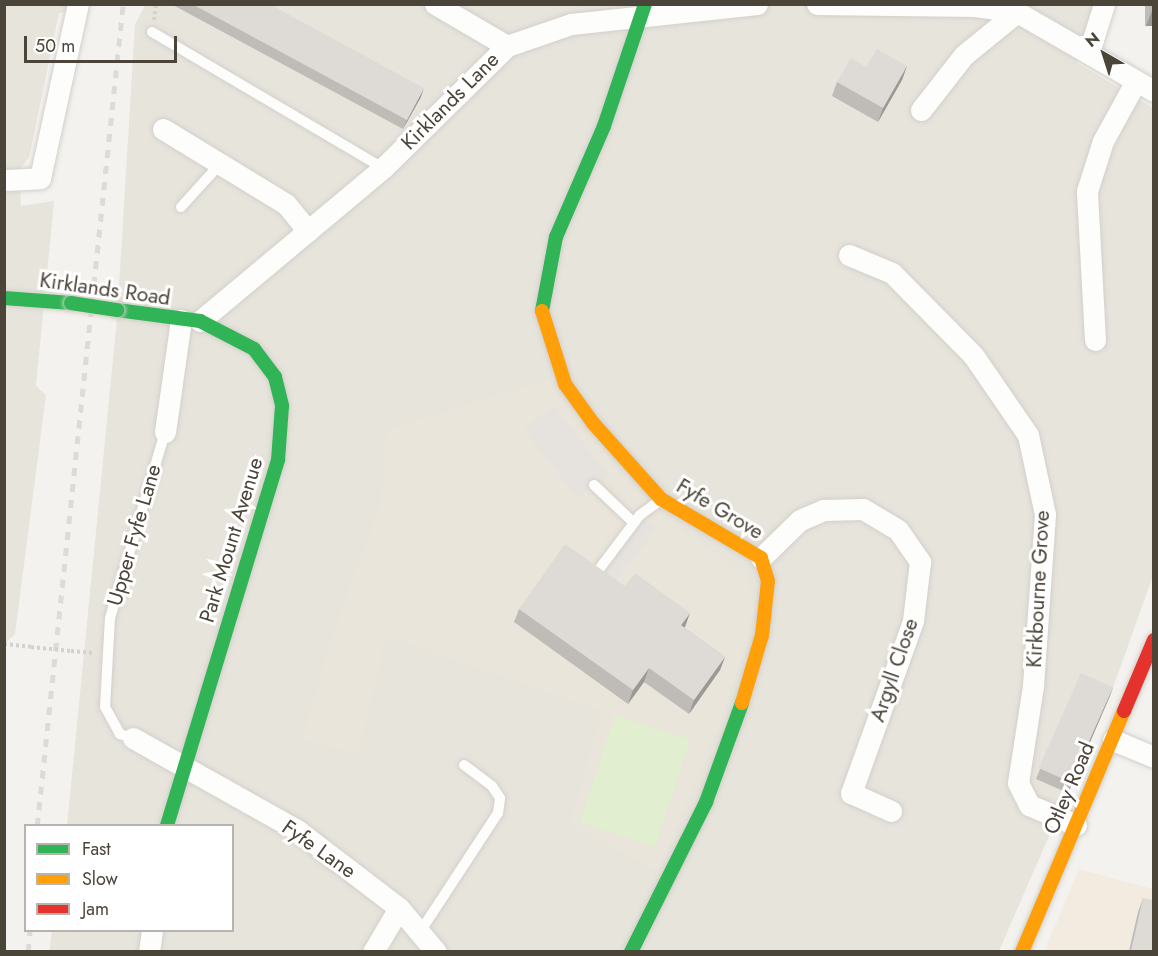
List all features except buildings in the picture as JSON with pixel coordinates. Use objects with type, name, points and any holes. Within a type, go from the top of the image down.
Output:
[{"type":"street","points":[[7,180],[40,178],[78,4]]},
{"type":"street","points":[[435,4],[507,46]]},
{"type":"street","name":"Kirklands Lane","points":[[190,321],[308,231],[383,168],[507,46],[571,24],[644,12],[757,4]]},
{"type":"street","points":[[817,4],[975,6],[1017,12],[1145,86],[1103,141],[1087,191],[1095,340]]},
{"type":"street","points":[[1089,52],[1104,4]]},
{"type":"street","name":"Fyfe Grove","points":[[631,951],[706,802],[737,722],[762,635],[768,581],[761,558],[661,499],[565,384],[542,313],[556,237],[604,126],[644,12]]},
{"type":"street","points":[[921,110],[964,55],[1017,12]]},
{"type":"street","points":[[163,129],[286,204],[308,231]]},
{"type":"street","name":"Kirkbourne Grove","points":[[849,255],[892,273],[973,356],[1028,435],[1045,514],[1033,686],[1018,783],[1029,805],[1076,825]]},
{"type":"street","name":"Kirklands Road","points":[[4,298],[71,303],[190,321]]},
{"type":"street","name":"Upper Fyfe Lane","points":[[165,432],[190,321]]},
{"type":"street","name":"Park Mount Avenue","points":[[166,824],[279,460],[282,406],[275,377],[254,349],[190,321]]},
{"type":"street","name":"Argyll Close","points":[[761,558],[800,520],[823,510],[863,509],[897,530],[920,562],[913,621],[843,790],[891,812]]},
{"type":"street","name":"Otley Road","points":[[1022,951],[1154,640]]},
{"type":"street","name":"Fyfe Lane","points":[[133,738],[184,770],[297,830],[399,908],[436,951]]},
{"type":"street","points":[[1113,740],[1154,757]]},
{"type":"street","points":[[373,951],[399,908]]},
{"type":"street","points":[[149,951],[152,932]]},
{"type":"lane","points":[[152,32],[383,168]]},
{"type":"lane","points":[[181,207],[220,164]]},
{"type":"lane","name":"Upper Fyfe Lane","points":[[133,738],[120,734],[105,707],[106,654],[110,618],[165,432]]},
{"type":"lane","points":[[594,485],[634,523]]},
{"type":"lane","points":[[597,572],[634,523],[661,499]]},
{"type":"lane","points":[[420,932],[498,813],[500,798],[492,786],[464,765]]},
{"type":"path","points":[[4,644],[106,654]]},
{"type":"shaded area","points":[[5,5],[68,5],[68,12],[59,13],[29,158],[20,168],[21,206],[54,201],[36,386],[46,395],[15,634],[5,643]]},
{"type":"shaded area","points":[[145,5],[1093,5],[1077,63],[1153,108],[1153,576],[1110,696],[999,951],[49,952],[52,932],[234,932],[234,824],[67,824],[117,319],[135,25]]},
{"type":"shaded area","points":[[549,379],[629,484],[689,536],[744,573],[757,608],[725,710],[657,871],[570,824],[602,711],[386,636],[358,754],[302,739],[333,634],[381,503],[387,430]]},
{"type":"shaded area","points":[[554,406],[608,475],[578,498],[524,429]]},
{"type":"shaded area","points":[[640,515],[657,528],[614,584],[597,572]]},
{"type":"shaded area","points":[[1079,869],[1153,889],[1153,951],[1044,952]]},
{"type":"green space","points":[[615,715],[690,739],[655,847],[580,822]]},
{"type":"railway","points":[[37,824],[123,4]]},
{"type":"railway","points":[[28,952],[30,932]]},
{"type":"traffic: fast","points":[[542,311],[556,237],[604,126],[645,4]]},
{"type":"traffic: fast","points":[[4,298],[71,303]]},
{"type":"traffic: fast","points":[[71,303],[117,310]]},
{"type":"traffic: fast","points":[[117,310],[200,321],[254,349],[275,377],[282,406],[278,460],[168,824]]},
{"type":"traffic: fast","points":[[631,952],[706,802],[742,703]]},
{"type":"traffic: slow","points":[[542,311],[565,384],[593,423],[661,499],[761,558],[768,581],[762,635],[742,703]]},
{"type":"traffic: slow","points":[[1022,952],[1124,711]]},
{"type":"traffic: jam","points":[[1124,711],[1154,640]]}]
